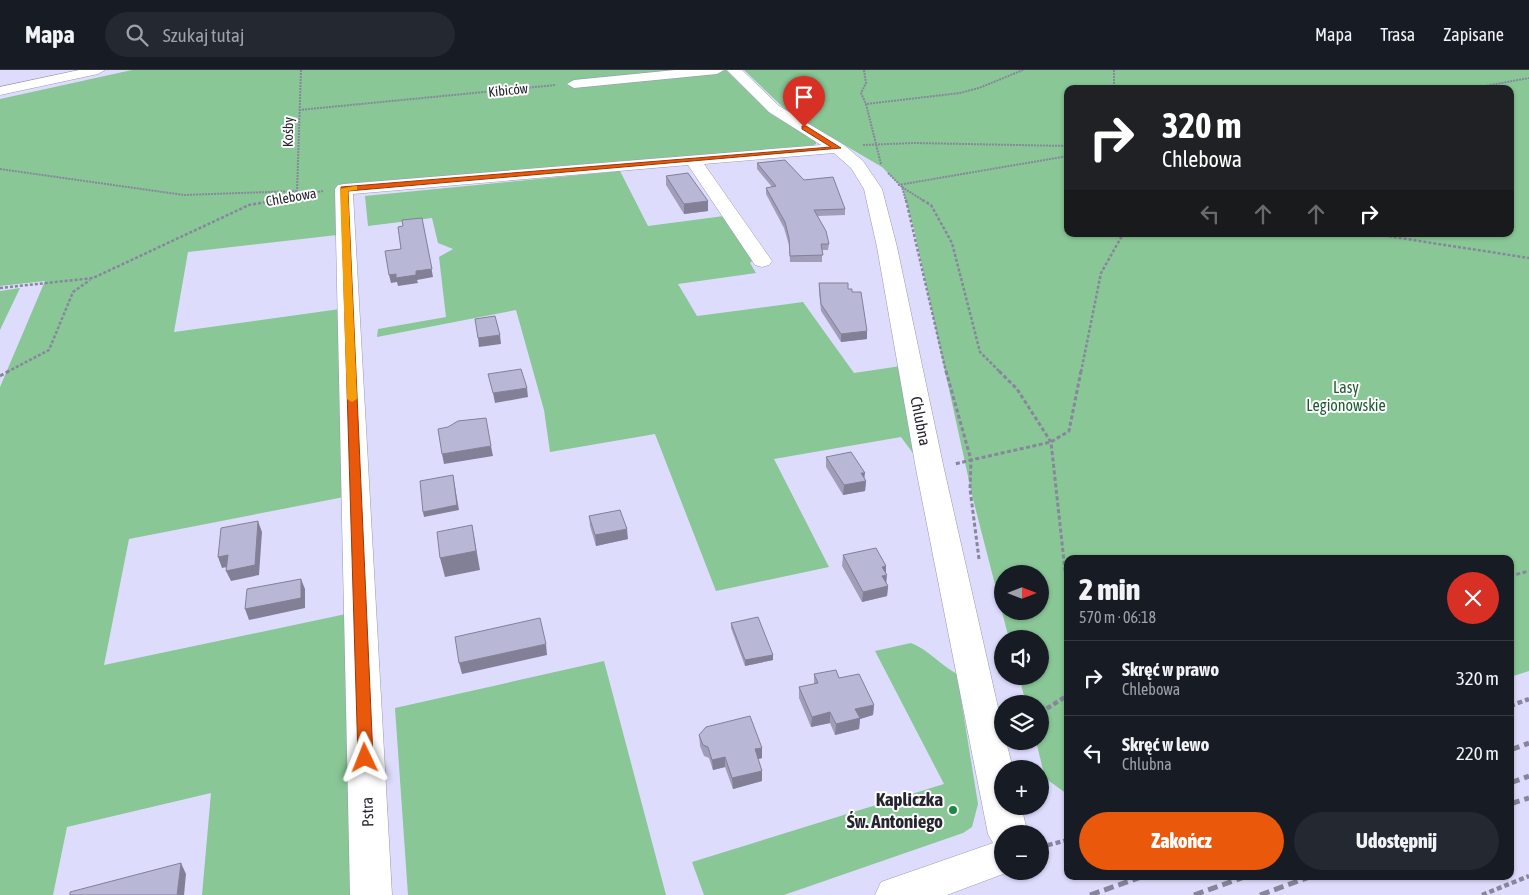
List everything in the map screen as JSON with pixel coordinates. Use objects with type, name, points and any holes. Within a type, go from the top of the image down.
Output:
[{"type":"street","points":[[0,91],[98,70]]},
{"type":"street","points":[[574,84],[717,70]]},
{"type":"street","name":"Chlubna","points":[[734,70],[774,109],[838,148],[857,165],[873,189],[887,247],[930,469],[1006,825]]},
{"type":"street","points":[[344,189],[838,148]]},
{"type":"street","points":[[693,161],[762,261]]},
{"type":"street","name":"Pstra","points":[[344,189],[370,895]]},
{"type":"street","points":[[896,895],[994,860]]},
{"type":"path","name":"Kośby","points":[[297,193],[301,70]]},
{"type":"path","points":[[864,70],[866,83],[861,93],[866,104],[882,167],[901,186],[931,205],[952,243],[980,352],[1017,389],[1051,442],[1064,564]]},
{"type":"path","points":[[866,104],[891,98],[927,97],[973,90],[1023,70]]},
{"type":"path","points":[[1114,70],[1114,85]]},
{"type":"path","points":[[1491,85],[1529,78]]},
{"type":"path","name":"Kibiców","points":[[299,110],[574,84]]},
{"type":"path","points":[[876,144],[1064,146]]},
{"type":"path","points":[[873,189],[901,186],[1064,157]]},
{"type":"path","points":[[0,169],[184,195],[297,193]]},
{"type":"path","points":[[901,186],[942,357],[971,460],[970,490],[980,566]]},
{"type":"path","name":"Chlebowa","points":[[0,288],[92,278],[240,209],[297,193],[344,189]]},
{"type":"path","points":[[971,460],[1051,442],[1069,431],[1101,273],[1121,237]]},
{"type":"path","points":[[1393,237],[1529,258]]},
{"type":"path","points":[[0,376],[49,350],[73,292],[92,278]]},
{"type":"path","points":[[1514,575],[1529,571]]},
{"type":"path","points":[[1049,708],[1064,698]]},
{"type":"path","points":[[1514,705],[1529,699]]},
{"type":"path","points":[[1049,845],[1064,841]]},
{"type":"path","points":[[1482,895],[1529,876]]},
{"type":"green space","points":[[132,70],[726,70],[771,114],[816,141],[816,144],[807,148],[339,185],[337,235],[188,252],[174,332],[340,309],[344,497],[129,539],[104,665],[346,614],[351,895],[202,895],[211,793],[67,827],[53,895],[0,895],[0,387],[45,281],[0,286],[0,99]]},
{"type":"green space","name":"Lasy Legionowskie","points":[[744,70],[1529,70],[1529,671],[1514,676],[1514,555],[1064,555],[1064,792],[1049,781],[1049,760],[1041,760],[1038,750],[1049,750],[1049,695],[1024,695],[1021,685],[1049,685],[1049,630],[1007,630],[1004,620],[1049,620],[1049,565],[994,565],[994,581],[973,499],[914,229],[902,187],[882,167],[788,112]]},
{"type":"green space","points":[[620,171],[648,226],[724,216],[753,260],[750,263],[756,273],[678,284],[697,316],[803,302],[854,373],[901,366],[918,460],[901,437],[774,459],[829,567],[716,591],[655,434],[550,452],[544,410],[516,310],[377,337],[378,329],[446,317],[439,257],[453,249],[438,243],[432,218],[368,226],[365,196]]},
{"type":"green space","points":[[20,288],[0,330],[0,291]]},
{"type":"green space","points":[[911,643],[957,674],[978,804],[972,827],[963,833],[784,895],[704,895],[692,862],[944,784],[875,651]]},
{"type":"green space","points":[[604,661],[666,895],[408,895],[395,708]]},
{"type":"building","points":[[785,160],[804,180],[833,177],[845,209],[814,210],[826,231],[829,244],[821,244],[823,255],[790,256],[789,238],[785,222],[766,188],[776,186],[757,163]]},
{"type":"building","points":[[688,173],[708,201],[684,204],[666,176]]},
{"type":"building","points":[[422,218],[432,269],[416,271],[416,275],[396,278],[396,274],[389,275],[385,251],[401,249],[398,227],[403,226],[402,220]]},
{"type":"building","points":[[819,283],[848,283],[848,289],[852,289],[852,292],[861,292],[867,331],[841,334],[821,304]]},
{"type":"building","points":[[495,316],[500,335],[478,338],[475,319]]},
{"type":"building","points":[[521,369],[527,388],[493,393],[488,374]]},
{"type":"building","points":[[486,418],[491,446],[442,454],[438,429],[448,427],[458,421]]},
{"type":"building","points":[[851,452],[865,473],[861,473],[866,481],[844,485],[826,457]]},
{"type":"building","points":[[453,475],[457,505],[423,512],[420,481]]},
{"type":"building","points":[[620,510],[627,529],[595,535],[589,516]]},
{"type":"building","points":[[258,521],[255,565],[226,571],[228,555],[218,557],[221,528]]},
{"type":"building","points":[[472,525],[476,551],[440,558],[437,532]]},
{"type":"building","points":[[876,548],[886,566],[882,567],[887,575],[882,576],[888,586],[863,592],[843,555]]},
{"type":"building","points":[[301,579],[301,598],[245,609],[247,589]]},
{"type":"building","points":[[758,617],[773,655],[745,660],[731,623]]},
{"type":"building","points":[[540,618],[546,644],[459,663],[455,637]]},
{"type":"building","points":[[836,670],[839,678],[859,674],[874,705],[855,709],[860,718],[836,724],[830,712],[812,717],[799,687],[818,683],[814,674]]},
{"type":"building","points":[[750,716],[762,748],[755,749],[762,771],[732,778],[725,757],[712,760],[708,747],[703,745],[699,735],[706,727]]},
{"type":"building","points":[[181,863],[177,895],[70,895],[70,892]]},
{"type":"railway","points":[[1514,749],[1529,743]]},
{"type":"railway","points":[[1514,782],[1529,776]]},
{"type":"railway","points":[[1514,803],[1529,798]]},
{"type":"railway","points":[[1090,895],[1133,880]]},
{"type":"railway","points":[[1194,895],[1236,880]]},
{"type":"railway","points":[[1260,895],[1301,880]]},
{"type":"slow traffic","points":[[352,399],[344,189],[355,188]]},
{"type":"place","name":"Kapliczka Św. Antoniego","points":[[953,810]]},
{"type":"route","points":[[365,758],[344,189],[838,148],[804,127]]}]
